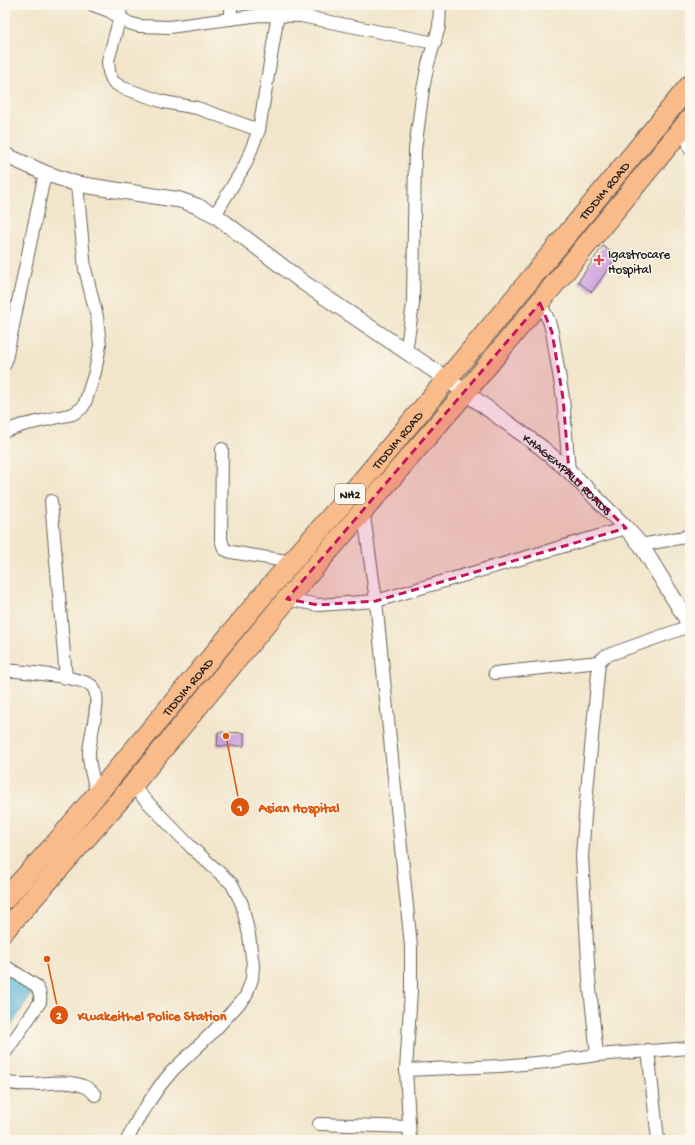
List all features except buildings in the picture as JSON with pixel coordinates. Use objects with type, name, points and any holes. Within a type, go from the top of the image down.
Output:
[{"type":"highway","name":"TIDDIM ROAD","points":[[5,899],[56,843],[362,481],[690,85]]},
{"type":"highway","name":"TIDDIM ROAD","points":[[5,930],[132,786],[363,509],[465,393],[687,123]]},
{"type":"street","points":[[93,5],[129,23],[169,27],[305,11],[435,43]]},
{"type":"street","points":[[121,5],[120,18],[108,61],[109,72],[113,82],[123,88],[164,102],[197,108],[259,130]]},
{"type":"street","points":[[231,5],[231,19]]},
{"type":"street","points":[[406,352],[413,304],[415,150],[423,89],[428,64],[439,27],[440,5]]},
{"type":"street","points":[[215,215],[245,165],[259,130],[278,14]]},
{"type":"street","points":[[687,123],[690,149]]},
{"type":"street","name":"KHAGEMPALLI ROADS","points":[[5,155],[45,173],[77,184],[180,200],[215,215],[304,283],[447,379],[542,448],[569,471],[641,545],[690,626]]},
{"type":"street","points":[[5,364],[10,320],[45,173]]},
{"type":"street","points":[[5,431],[23,425],[78,412],[85,403],[95,372],[99,354],[99,333],[85,269],[77,184]]},
{"type":"street","points":[[540,303],[549,322],[553,339],[563,398],[569,471]]},
{"type":"street","points":[[222,449],[221,539],[224,549],[231,552],[292,562]]},
{"type":"street","points":[[51,501],[66,678]]},
{"type":"street","points":[[363,509],[376,601],[411,946],[411,991],[406,1070],[410,1140]]},
{"type":"street","points":[[287,599],[318,605],[376,601],[626,528]]},
{"type":"street","points":[[641,545],[690,536]]},
{"type":"street","points":[[495,673],[599,662],[605,656],[690,626]]},
{"type":"street","points":[[598,1055],[589,979],[582,857],[599,662]]},
{"type":"street","points":[[5,670],[66,678],[86,683],[93,687],[97,694],[97,704],[89,755],[97,794]]},
{"type":"street","points":[[127,1140],[140,1115],[159,1087],[173,1070],[212,1033],[246,996],[252,979],[253,965],[249,935],[242,904],[232,884],[191,847],[132,786]]},
{"type":"street","points":[[5,966],[38,988],[41,998],[40,1002],[5,1053]]},
{"type":"street","points":[[406,1070],[500,1066],[648,1050],[690,1048]]},
{"type":"street","points":[[648,1050],[658,1140]]},
{"type":"street","points":[[5,1082],[16,1084],[77,1084],[83,1086],[95,1095]]},
{"type":"street","points":[[319,1124],[409,1127]]},
{"type":"highlighted area","points":[[540,303],[552,332],[563,398],[569,471],[626,528],[376,601],[318,605],[287,599]]},
{"type":"water","points":[[5,971],[30,987],[30,995],[5,1036]]},
{"type":"place","name":"Igastrocare Hospital","points":[[599,260]]},
{"type":"place","name":"Asian Hospital","points":[[226,736]]},
{"type":"place","name":"Kwakeithel Police Station","points":[[47,959]]}]
